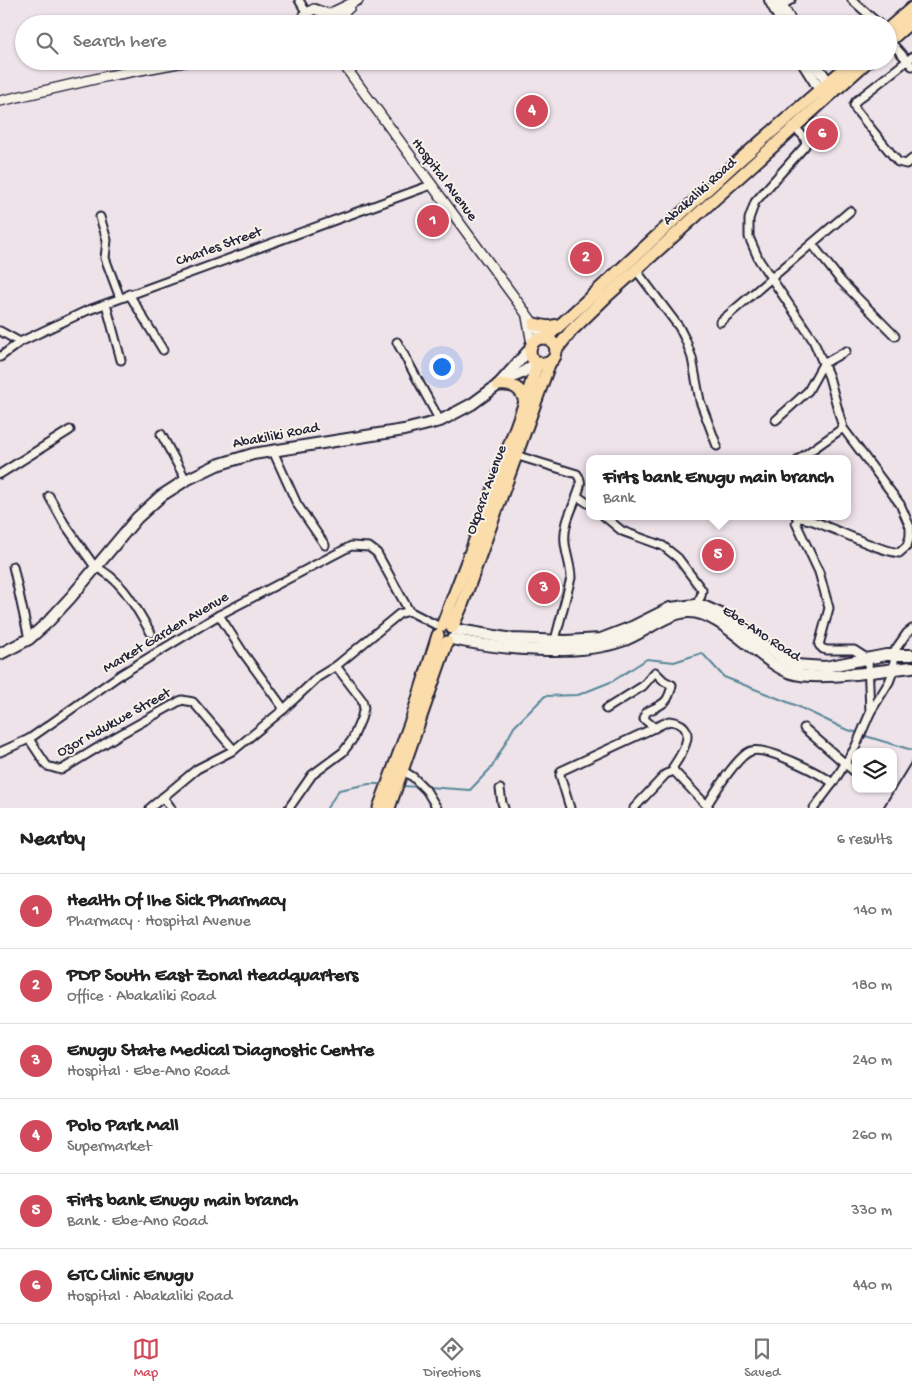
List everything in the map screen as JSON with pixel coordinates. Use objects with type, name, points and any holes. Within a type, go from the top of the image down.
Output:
[{"type":"main road","points":[[770,0],[778,15]]},
{"type":"main road","points":[[784,2],[789,15]]},
{"type":"main road","points":[[897,27],[912,8]]},
{"type":"main road","points":[[897,31],[912,21]]},
{"type":"main road","points":[[810,70],[828,91]]},
{"type":"main road","points":[[818,70],[828,91]]},
{"type":"main road","name":"Abakaliki Road","points":[[545,338],[794,127],[846,70]]},
{"type":"main road","name":"Abakaliki Road","points":[[556,350],[572,331],[636,270],[660,241],[735,164],[856,70]]},
{"type":"main road","points":[[534,324],[548,327],[559,325]]},
{"type":"main road","points":[[545,338],[554,343],[555,356],[499,384],[537,339],[545,338]]},
{"type":"main road","points":[[531,346],[532,357],[541,362]]},
{"type":"main road","name":"Okpara Avenue","points":[[389,808],[412,718],[446,632],[462,605],[525,402],[541,362]]},
{"type":"main road","name":"Okpara Avenue","points":[[501,480],[515,456],[541,362]]},
{"type":"main road","points":[[499,384],[508,384],[516,387],[521,391],[525,402]]},
{"type":"main road","name":"Abakiliki Road","points":[[0,654],[29,638],[61,608],[146,508],[186,480],[226,462],[273,451],[404,430],[440,420],[472,404],[499,384]]},
{"type":"main road","name":"Ebe-Ano Road","points":[[446,632],[512,639],[584,640],[608,637],[670,608],[696,605],[724,615],[782,658],[795,665],[825,667],[894,654],[912,655]]},
{"type":"main road","name":"Ebe-Ano Road","points":[[446,632],[486,645],[560,649],[598,646],[622,641],[672,617],[687,612],[704,615],[719,623],[789,672],[809,677],[912,667]]},
{"type":"main road","name":"Okpara Avenue","points":[[379,808],[395,779]]},
{"type":"street","points":[[299,0],[306,12]]},
{"type":"street","points":[[852,0],[868,15]]},
{"type":"street","points":[[337,15],[356,1]]},
{"type":"street","points":[[304,15],[306,12],[316,9],[325,15]]},
{"type":"street","points":[[897,46],[911,61],[856,101],[854,105],[898,162],[909,162]]},
{"type":"street","points":[[0,101],[138,70]]},
{"type":"street","name":"Hospital Avenue","points":[[348,70],[545,338]]},
{"type":"street","points":[[794,127],[805,138],[805,146],[759,197],[751,210],[749,219],[751,243],[770,278],[813,340],[829,377],[843,428],[900,504],[910,526],[910,536],[907,546],[899,553],[808,520]]},
{"type":"street","name":"Charles Street","points":[[0,357],[20,342],[86,311],[431,185]]},
{"type":"street","points":[[720,322],[850,211]]},
{"type":"street","points":[[100,217],[107,240],[105,258],[120,298]]},
{"type":"street","points":[[812,244],[841,281],[896,336]]},
{"type":"street","points":[[636,270],[679,327],[686,341],[692,358],[700,401],[717,446]]},
{"type":"street","points":[[129,294],[162,350]]},
{"type":"street","points":[[106,304],[121,360]]},
{"type":"street","points":[[527,314],[531,346]]},
{"type":"street","points":[[0,332],[20,342]]},
{"type":"street","points":[[397,342],[440,420]]},
{"type":"street","points":[[776,420],[808,391],[823,364],[846,351]]},
{"type":"street","points":[[805,455],[843,428]]},
{"type":"street","points":[[0,474],[70,430]]},
{"type":"street","points":[[161,434],[186,480]]},
{"type":"street","points":[[273,451],[297,504],[325,545]]},
{"type":"street","points":[[515,456],[577,474],[580,479],[581,486],[565,530],[565,543],[571,578],[555,640]]},
{"type":"street","points":[[49,496],[64,523],[95,567],[109,575],[124,592],[151,633]]},
{"type":"street","points":[[577,496],[586,502]]},
{"type":"street","points":[[609,520],[622,531],[663,546],[678,558],[702,590],[696,605]]},
{"type":"street","points":[[797,520],[796,524],[819,572],[829,608],[819,645],[823,650],[854,650],[868,659],[870,713]]},
{"type":"street","name":"Market Garden Avenue","points":[[0,752],[29,739],[120,675],[218,615],[351,546],[369,547],[377,553],[409,611]]},
{"type":"street","points":[[13,566],[29,638]]},
{"type":"street","points":[[150,808],[197,769],[234,750],[318,678],[336,666],[396,617],[409,611],[446,632]]},
{"type":"street","points":[[218,615],[284,709]]},
{"type":"street","points":[[814,808],[833,783],[855,748],[870,713],[878,702],[894,669],[894,654],[907,633],[912,629]]},
{"type":"street","points":[[290,808],[312,775],[343,752],[352,740],[361,719],[364,708],[362,700],[336,666]]},
{"type":"street","points":[[606,709],[643,686],[655,672],[664,681],[672,685],[669,698],[665,703],[646,712],[644,718],[655,728]]},
{"type":"street","name":"Ozor Ndukwe Street","points":[[29,739],[47,766],[61,770],[178,702],[189,700],[193,702],[234,750]]},
{"type":"street","points":[[570,808],[560,775],[561,771],[669,721],[679,722],[684,726],[688,735],[673,768],[674,771],[708,806],[741,758],[751,751],[760,751],[803,765],[833,783]]},
{"type":"street","points":[[804,728],[852,770]]},
{"type":"street","points":[[634,808],[666,774],[674,771]]},
{"type":"street","points":[[395,779],[419,783],[438,808]]},
{"type":"street","points":[[500,789],[504,808]]},
{"type":"street","points":[[163,798],[171,808]]},
{"type":"waterway","points":[[427,787],[470,790],[492,767],[514,727],[545,696],[578,695],[613,681],[647,659],[674,662],[702,653],[724,677],[795,705],[845,729],[858,733]]},
{"type":"waterway","points":[[862,735],[912,750]]},
{"type":"waterway","points":[[327,808],[339,790],[369,784],[382,784]]},
{"type":"waterway","points":[[402,786],[419,787]]},
{"type":"railway","points":[[883,808],[912,761]]},
{"type":"place","name":"Polo Park Mall","points":[[532,111]]},
{"type":"place","name":"GTC Clinic Enugu","points":[[822,134]]},
{"type":"place","name":"Health Of Ihe Sick Pharmacy","points":[[433,221]]},
{"type":"place","name":"PDP South East Zonal Headquarters","points":[[586,258]]},
{"type":"place","name":"Firts bank Enugu main branch","points":[[718,555]]},
{"type":"place","name":"Enugu State Medical Diagnostic Centre","points":[[544,588]]}]
